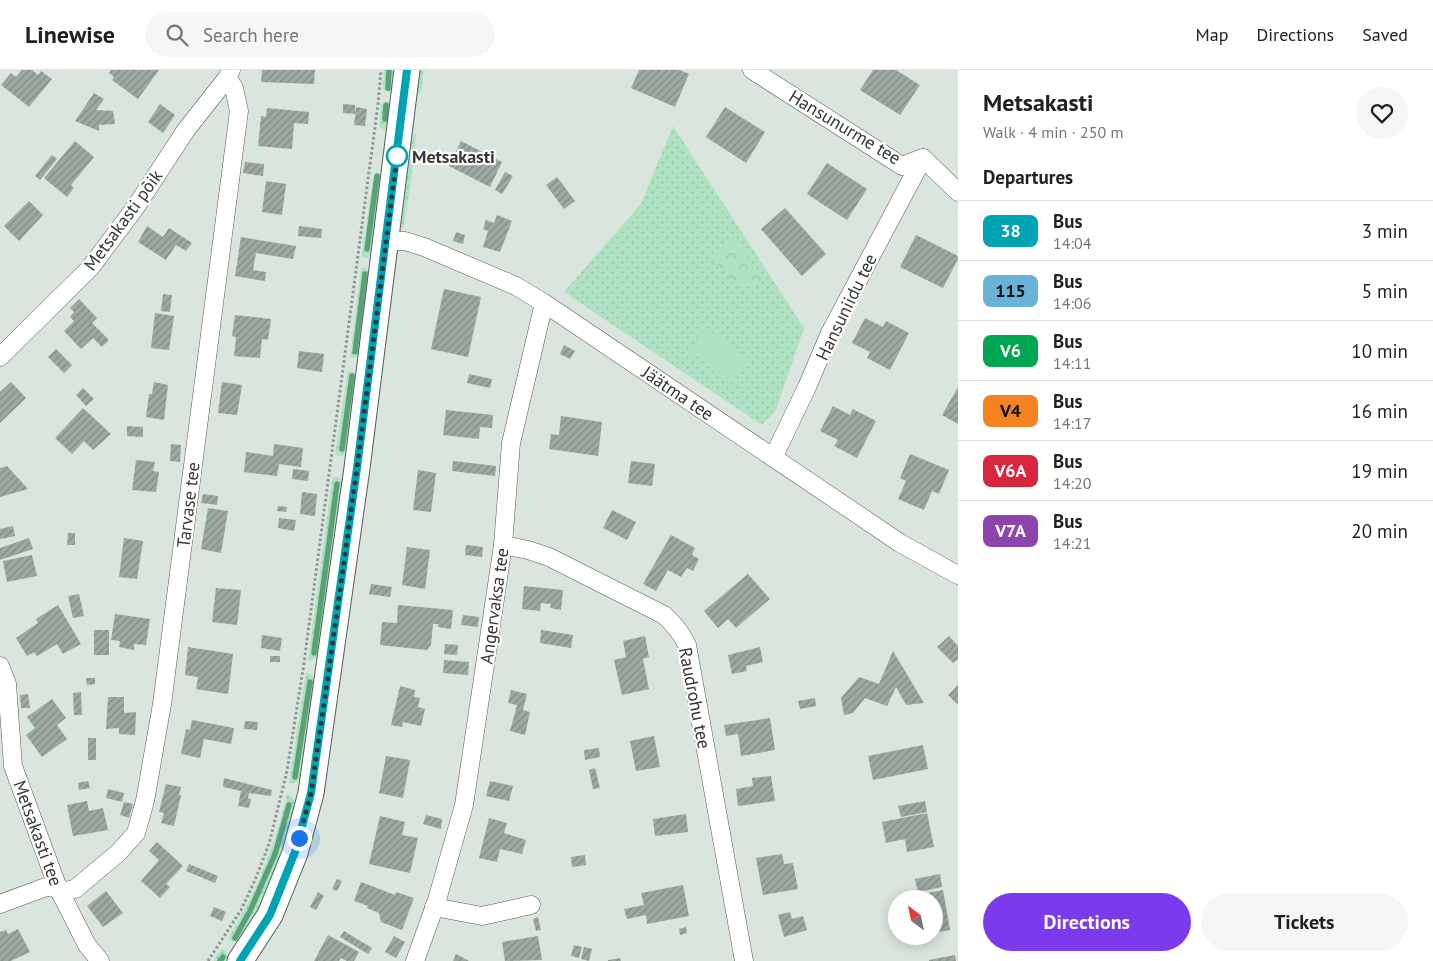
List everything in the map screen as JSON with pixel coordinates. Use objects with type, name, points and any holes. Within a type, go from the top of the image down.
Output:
[{"type":"street","points":[[240,961],[270,915],[295,852],[311,793],[357,468],[399,143],[406,70]]},
{"type":"street","name":"Hansunurme tee","points":[[752,70],[902,166],[923,158],[958,192]]},
{"type":"street","name":"Metsakasti põik","points":[[0,357],[90,268],[136,208],[186,130],[229,74]]},
{"type":"street","name":"Tarvase tee","points":[[0,904],[46,887],[58,888],[64,891],[75,889],[118,853],[136,833],[145,801],[162,704],[239,111],[229,74]]},
{"type":"street","name":"Hansuniidu tee","points":[[773,458],[830,333],[923,158]]},
{"type":"street","name":"Jäätma tee","points":[[385,241],[405,241],[424,247],[516,286],[900,543],[958,575]]},
{"type":"street","name":"Angervaksa tee","points":[[414,961],[434,907],[464,804],[503,545],[511,443],[544,303]]},
{"type":"street","name":"Raudrohu tee","points":[[503,545],[549,557],[655,611],[670,621],[683,636],[687,645],[744,961]]},
{"type":"street","name":"Metsakasti tee","points":[[0,666],[7,684],[13,766],[58,888],[87,945],[100,961]]},
{"type":"street","points":[[434,907],[482,916],[531,905]]},
{"type":"path","points":[[208,961],[241,910],[255,880],[269,844],[287,771],[304,663],[381,70]]},
{"type":"green space","points":[[384,70],[394,70],[392,92],[383,89]]},
{"type":"green space","points":[[419,70],[423,70],[422,91],[417,95]]},
{"type":"green space","points":[[381,104],[390,104],[387,138],[386,130],[379,127]]},
{"type":"green space","points":[[673,126],[804,328],[776,410],[762,425],[564,292],[641,204]]},
{"type":"green space","points":[[416,134],[403,230],[399,223],[413,135]]},
{"type":"green space","points":[[374,174],[382,175],[372,254],[366,258],[362,257],[362,252]]},
{"type":"green space","points":[[734,240],[764,280],[754,288],[734,284],[712,257]]},
{"type":"green space","points":[[365,267],[370,274],[358,356],[350,358],[361,268]]},
{"type":"green space","points":[[705,328],[750,359],[733,382],[689,351]]},
{"type":"green space","points":[[348,371],[357,376],[347,450],[342,455],[337,456],[335,455]]},
{"type":"green space","points":[[334,477],[340,478],[342,482],[319,654],[313,660],[308,661],[332,480]]},
{"type":"green space","points":[[306,672],[312,675],[316,681],[299,780],[296,783],[289,783]]},
{"type":"green space","points":[[287,794],[296,803],[280,857],[259,907],[240,940],[234,942],[228,939],[264,869],[277,832]]},
{"type":"green space","points":[[222,948],[228,954],[226,961],[213,961]]},
{"type":"building","points":[[22,70],[32,70],[38,75],[41,71],[52,79],[29,107],[1,85],[11,73],[16,77]]},
{"type":"building","points":[[111,70],[159,70],[138,99],[112,80],[114,77],[109,73]]},
{"type":"building","points":[[262,70],[315,70],[314,84],[261,82]]},
{"type":"building","points":[[639,70],[680,70],[689,74],[675,107],[631,88]]},
{"type":"building","points":[[873,70],[896,70],[920,85],[900,115],[860,90]]},
{"type":"building","points":[[94,93],[104,99],[96,110],[113,111],[115,124],[99,125],[99,131],[75,121]]},
{"type":"building","points":[[160,104],[175,115],[163,133],[148,122]]},
{"type":"building","points":[[343,104],[355,105],[355,114],[343,113]]},
{"type":"building","points":[[356,107],[367,109],[365,126],[354,125]]},
{"type":"building","points":[[725,107],[765,132],[746,163],[706,137]]},
{"type":"building","points":[[267,108],[309,112],[308,124],[294,123],[292,149],[258,146],[261,116],[266,117]]},
{"type":"building","points":[[75,141],[94,157],[71,185],[74,188],[67,197],[44,178]]},
{"type":"building","points":[[461,141],[502,162],[490,187],[449,166]]},
{"type":"building","points":[[52,155],[57,159],[40,180],[35,176]]},
{"type":"building","points":[[245,162],[264,164],[263,176],[243,173]]},
{"type":"building","points":[[827,163],[867,189],[847,220],[807,194]]},
{"type":"building","points":[[505,172],[513,176],[502,194],[495,190]]},
{"type":"building","points":[[557,177],[575,201],[564,209],[546,185]]},
{"type":"building","points":[[266,181],[286,184],[282,215],[262,212]]},
{"type":"building","points":[[29,201],[43,215],[19,241],[4,226]]},
{"type":"building","points":[[785,208],[826,254],[802,276],[761,229]]},
{"type":"building","points":[[497,215],[512,221],[500,252],[483,247],[488,231],[483,229],[486,220],[494,223]]},
{"type":"building","points":[[147,226],[163,237],[169,228],[192,243],[186,251],[176,245],[166,260],[138,242]]},
{"type":"building","points":[[299,226],[322,229],[321,238],[298,236]]},
{"type":"building","points":[[456,232],[465,235],[463,244],[453,241]]},
{"type":"building","points":[[916,235],[958,256],[943,288],[900,267]]},
{"type":"building","points":[[241,237],[296,246],[293,259],[256,253],[253,270],[266,272],[265,281],[235,276]]},
{"type":"building","points":[[444,289],[481,297],[468,357],[431,349]]},
{"type":"building","points":[[163,294],[172,295],[170,312],[161,311]]},
{"type":"building","points":[[79,299],[97,318],[92,323],[109,340],[102,347],[93,338],[81,349],[64,331],[74,321],[70,317],[74,312],[70,308]]},
{"type":"building","points":[[155,313],[174,316],[169,350],[151,348]]},
{"type":"building","points":[[235,315],[271,319],[268,340],[262,339],[260,358],[234,356],[236,337],[232,336]]},
{"type":"building","points":[[865,318],[883,327],[886,321],[909,333],[890,370],[867,358],[870,352],[852,343]]},
{"type":"building","points":[[564,345],[575,351],[570,359],[560,354]]},
{"type":"building","points":[[56,349],[72,365],[64,373],[48,357]]},
{"type":"building","points":[[299,351],[324,354],[322,372],[297,368]]},
{"type":"building","points":[[469,374],[492,379],[490,388],[467,383]]},
{"type":"building","points":[[11,382],[26,398],[0,423],[0,392]]},
{"type":"building","points":[[154,382],[168,385],[164,420],[146,417],[149,394],[152,394]]},
{"type":"building","points":[[222,382],[242,385],[237,415],[218,413]]},
{"type":"building","points":[[958,387],[958,424],[942,415]]},
{"type":"building","points":[[83,388],[94,399],[86,406],[76,395]]},
{"type":"building","points":[[833,406],[850,415],[853,409],[876,421],[857,458],[834,446],[838,440],[820,431]]},
{"type":"building","points":[[83,408],[111,434],[93,450],[84,441],[72,454],[55,438]]},
{"type":"building","points":[[446,410],[493,415],[492,428],[480,427],[479,439],[443,435]]},
{"type":"building","points":[[561,416],[602,422],[598,456],[549,449],[551,434],[559,435]]},
{"type":"building","points":[[127,426],[143,427],[143,437],[127,436]]},
{"type":"building","points":[[171,444],[181,445],[180,462],[170,461]]},
{"type":"building","points":[[274,444],[303,448],[301,467],[279,464],[277,476],[244,472],[246,452],[273,456]]},
{"type":"building","points":[[910,454],[949,470],[939,494],[932,491],[924,510],[898,499],[906,481],[900,478]]},
{"type":"building","points":[[136,460],[155,462],[153,471],[159,472],[156,492],[132,490]]},
{"type":"building","points":[[453,461],[496,466],[495,476],[452,471]]},
{"type":"building","points":[[631,461],[655,464],[652,486],[628,483]]},
{"type":"building","points":[[7,466],[28,489],[0,497],[0,468]]},
{"type":"building","points":[[293,469],[309,471],[308,481],[292,479]]},
{"type":"building","points":[[418,470],[436,473],[431,512],[413,510]]},
{"type":"building","points":[[302,492],[317,494],[315,516],[300,514]]},
{"type":"building","points":[[203,494],[218,496],[217,505],[201,503]]},
{"type":"building","points":[[278,506],[287,507],[286,512],[277,511]]},
{"type":"building","points":[[208,508],[228,511],[221,553],[201,549]]},
{"type":"building","points":[[612,510],[636,522],[627,540],[603,528]]},
{"type":"building","points":[[279,518],[296,520],[294,531],[278,528]]},
{"type":"building","points":[[13,526],[15,536],[0,539],[0,529]]},
{"type":"building","points":[[68,533],[75,533],[75,545],[67,545]]},
{"type":"building","points":[[671,535],[695,548],[692,555],[699,559],[693,571],[687,568],[681,577],[668,570],[656,591],[643,584]]},
{"type":"building","points":[[29,538],[33,549],[0,560],[0,548]]},
{"type":"building","points":[[124,538],[143,541],[137,579],[119,577]]},
{"type":"building","points":[[466,545],[483,547],[482,557],[465,555]]},
{"type":"building","points":[[407,547],[430,550],[425,589],[402,585]]},
{"type":"building","points":[[32,555],[37,576],[7,582],[3,561]]},
{"type":"building","points":[[748,574],[770,599],[736,628],[728,619],[718,628],[704,611]]},
{"type":"building","points":[[371,584],[392,587],[390,597],[369,594]]},
{"type":"building","points":[[524,586],[563,590],[561,610],[550,608],[551,604],[541,603],[540,611],[522,609]]},
{"type":"building","points":[[216,588],[241,590],[237,625],[212,622]]},
{"type":"building","points":[[79,594],[84,616],[73,618],[68,596]]},
{"type":"building","points":[[58,605],[81,644],[63,654],[57,644],[37,656],[34,652],[27,656],[16,638],[38,623],[36,619]]},
{"type":"building","points":[[398,605],[453,610],[451,629],[438,627],[438,624],[433,624],[431,645],[427,650],[380,645],[382,622],[397,623]]},
{"type":"building","points":[[115,614],[150,619],[146,645],[134,644],[134,650],[119,647],[120,641],[111,640]]},
{"type":"building","points":[[463,615],[479,617],[478,627],[461,625]]},
{"type":"building","points":[[94,630],[109,630],[109,655],[94,655]]},
{"type":"building","points":[[541,630],[573,635],[571,648],[540,643]]},
{"type":"building","points":[[262,635],[282,638],[280,651],[261,648]]},
{"type":"building","points":[[645,636],[649,657],[643,659],[649,689],[622,695],[614,660],[626,657],[623,641]]},
{"type":"building","points":[[949,636],[958,646],[958,659],[953,663],[937,647]]},
{"type":"building","points":[[445,644],[458,645],[457,655],[444,654]]},
{"type":"building","points":[[188,647],[233,654],[228,694],[196,689],[198,677],[185,675]]},
{"type":"building","points":[[760,647],[763,662],[746,666],[747,671],[732,674],[728,655]]},
{"type":"building","points":[[893,651],[924,703],[906,705],[896,687],[887,706],[865,698],[853,713],[844,715],[841,698],[859,677],[879,684]]},
{"type":"building","points":[[270,656],[280,656],[280,662],[270,662]]},
{"type":"building","points":[[444,660],[469,662],[468,675],[443,673]]},
{"type":"building","points":[[86,678],[95,678],[95,684],[87,685]]},
{"type":"building","points":[[958,685],[958,703],[957,704],[948,695]]},
{"type":"building","points":[[400,686],[415,690],[414,697],[420,698],[418,707],[425,709],[421,726],[403,722],[402,727],[391,725]]},
{"type":"building","points":[[511,690],[527,694],[523,710],[530,712],[525,735],[510,731],[517,705],[508,703]]},
{"type":"building","points":[[81,692],[82,715],[74,715],[73,693]]},
{"type":"building","points":[[28,694],[30,708],[21,708],[20,695]]},
{"type":"building","points":[[108,697],[124,697],[124,713],[136,712],[135,735],[119,734],[119,728],[106,729]]},
{"type":"building","points":[[815,698],[816,706],[800,709],[798,701]]},
{"type":"building","points":[[52,699],[66,718],[57,725],[67,739],[42,757],[26,735],[35,728],[27,717]]},
{"type":"building","points":[[770,718],[775,750],[741,756],[738,734],[726,736],[724,725]]},
{"type":"building","points":[[192,720],[234,728],[231,744],[204,739],[200,758],[181,754],[186,729],[190,730]]},
{"type":"building","points":[[245,721],[258,722],[257,730],[244,729]]},
{"type":"building","points":[[654,736],[660,767],[636,771],[630,741]]},
{"type":"building","points":[[88,738],[96,738],[96,760],[88,760]]},
{"type":"building","points":[[923,745],[928,769],[873,780],[868,756]]},
{"type":"building","points":[[599,748],[600,757],[585,760],[584,750]]},
{"type":"building","points":[[386,756],[410,760],[403,798],[379,793]]},
{"type":"building","points":[[595,768],[600,788],[593,789],[589,770]]},
{"type":"building","points":[[771,776],[775,801],[738,806],[736,789],[753,786],[752,778]]},
{"type":"building","points":[[224,778],[272,790],[271,796],[249,793],[248,798],[251,799],[249,808],[238,806],[241,791],[223,787]]},
{"type":"building","points":[[88,781],[90,788],[79,790],[78,783]]},
{"type":"building","points":[[490,781],[513,786],[509,801],[486,796]]},
{"type":"building","points":[[166,784],[181,787],[174,826],[161,823],[164,813],[159,812]]},
{"type":"building","points":[[108,789],[124,793],[122,802],[106,798]]},
{"type":"building","points":[[87,801],[89,811],[103,808],[108,830],[73,836],[67,805]]},
{"type":"building","points":[[925,801],[927,812],[901,817],[898,806]]},
{"type":"building","points":[[124,802],[133,804],[129,818],[120,815]]},
{"type":"building","points":[[927,813],[934,847],[907,852],[905,839],[886,843],[882,822]]},
{"type":"building","points":[[686,814],[688,832],[655,836],[653,819]]},
{"type":"building","points":[[426,815],[442,819],[441,829],[423,824]]},
{"type":"building","points":[[380,816],[405,822],[402,835],[418,838],[410,873],[369,864]]},
{"type":"building","points":[[489,818],[507,823],[504,833],[526,840],[522,854],[500,849],[497,862],[479,858]]},
{"type":"building","points":[[157,842],[183,866],[166,884],[170,887],[160,898],[141,881],[159,860],[149,851]]},
{"type":"building","points":[[782,854],[784,864],[793,863],[798,889],[763,895],[756,858]]},
{"type":"building","points":[[585,855],[586,865],[572,867],[571,857]]},
{"type":"building","points":[[189,864],[218,876],[215,883],[186,871]]},
{"type":"building","points":[[940,874],[942,887],[918,890],[915,879]]},
{"type":"building","points":[[337,879],[342,881],[337,891],[332,889]]},
{"type":"building","points":[[361,882],[395,895],[396,892],[414,898],[402,930],[381,922],[379,913],[367,908],[368,906],[354,901]]},
{"type":"building","points":[[683,885],[689,916],[647,924],[646,915],[627,919],[624,909],[644,905],[641,893]]},
{"type":"building","points":[[943,890],[950,930],[943,931]]},
{"type":"building","points":[[106,891],[123,913],[103,927],[87,906]]},
{"type":"building","points":[[318,892],[324,896],[316,910],[310,907]]},
{"type":"building","points":[[214,907],[226,912],[222,921],[210,916]]},
{"type":"building","points":[[790,912],[792,919],[803,916],[807,930],[784,937],[778,915]]},
{"type":"building","points":[[538,917],[541,930],[536,931],[533,919]]},
{"type":"building","points":[[686,927],[687,933],[680,935],[679,929]]},
{"type":"building","points":[[18,929],[30,952],[11,961],[0,961],[0,932],[6,930],[8,934]]},
{"type":"building","points":[[344,931],[372,948],[368,954],[340,937]]},
{"type":"building","points":[[328,935],[359,952],[354,961],[347,961],[341,958],[339,961],[314,961]]},
{"type":"building","points":[[394,936],[405,942],[396,958],[385,952]]},
{"type":"building","points":[[538,936],[542,960],[505,961],[502,942]]},
{"type":"building","points":[[574,945],[582,947],[579,958],[571,956]]},
{"type":"building","points":[[584,947],[592,949],[589,961],[581,959]]},
{"type":"building","points":[[456,954],[469,961],[453,961]]},
{"type":"building","points":[[955,955],[956,961],[929,961],[929,960]]},
{"type":"building","points":[[620,958],[621,961],[608,961],[608,960]]},
{"type":"waterway","points":[[388,88],[389,70]]},
{"type":"waterway","points":[[385,119],[386,105]]},
{"type":"waterway","points":[[367,249],[377,176]]},
{"type":"waterway","points":[[355,352],[365,274]]},
{"type":"waterway","points":[[342,449],[352,376]]},
{"type":"waterway","points":[[314,653],[337,484]]},
{"type":"waterway","points":[[295,777],[310,682]]},
{"type":"waterway","points":[[235,938],[250,911],[275,854],[289,805]]},
{"type":"waterway","points":[[220,961],[223,957]]},
{"type":"bus line","name":"38","points":[[240,961],[270,915],[295,852],[311,793],[357,468],[407,70]]},
{"type":"place","name":"Metsakasti","points":[[397,156]]},
{"type":"route","points":[[299,838],[311,793],[329,669],[397,156]]}]
